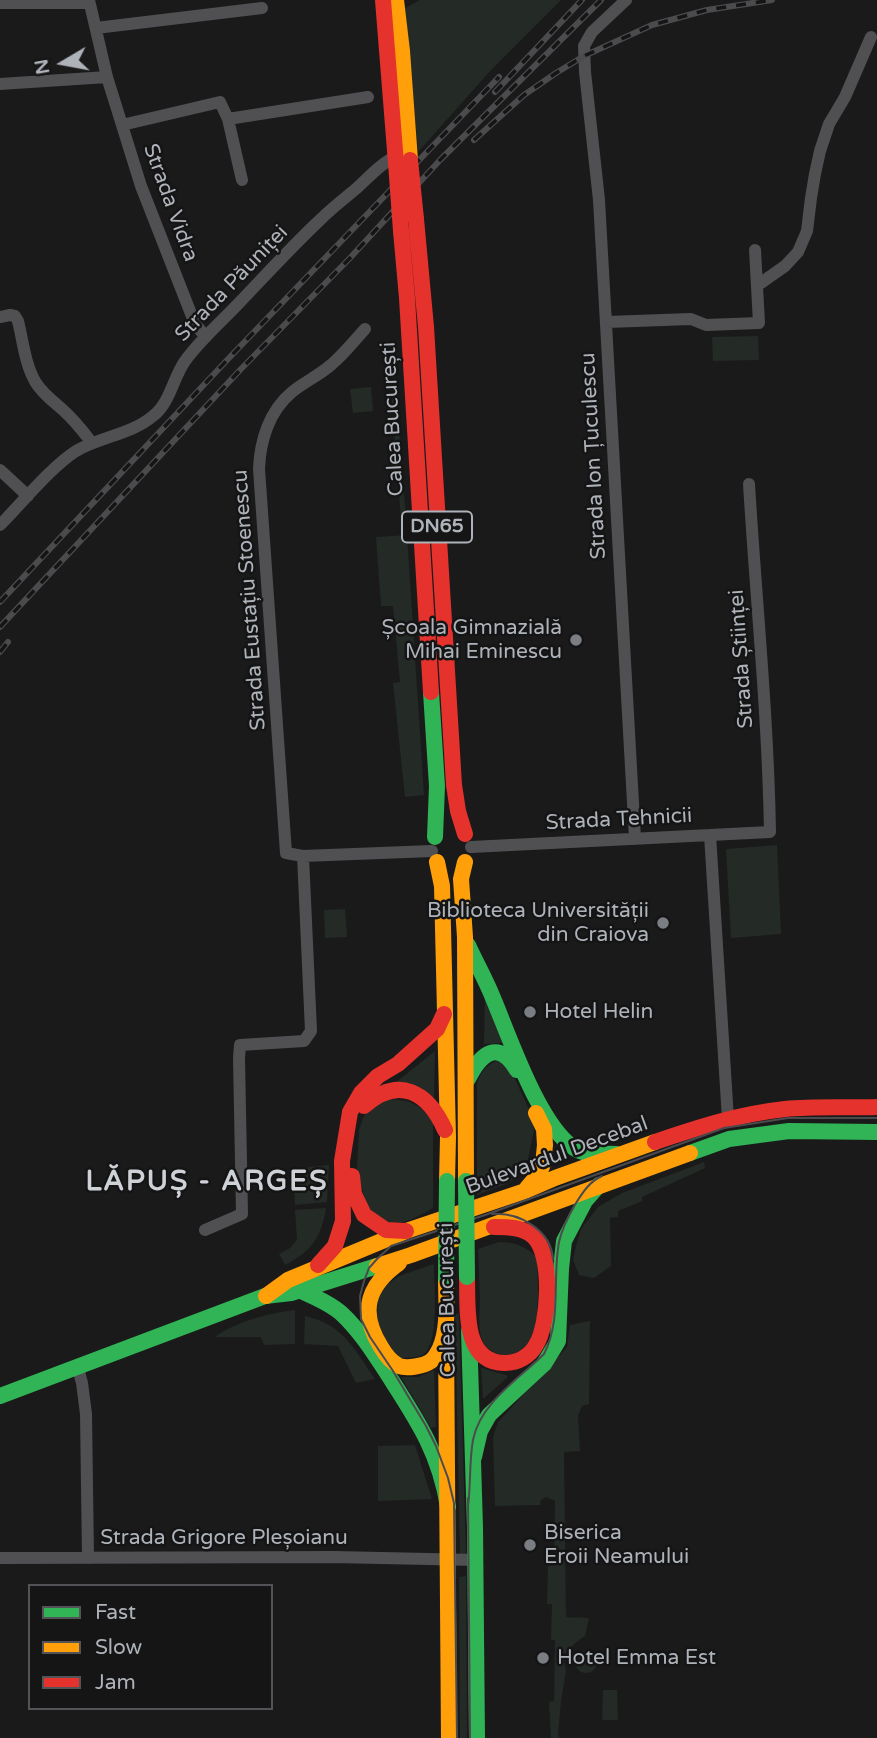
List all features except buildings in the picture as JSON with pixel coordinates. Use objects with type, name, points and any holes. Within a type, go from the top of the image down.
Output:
[{"type":"main road","name":"Calea București","points":[[393,2],[402,51],[401,231],[415,298],[454,785],[467,847],[461,879],[465,937],[467,1277],[474,1457],[477,1738]]},
{"type":"main road","name":"Calea București","points":[[403,158],[416,219],[415,298],[437,786],[435,850],[442,886],[448,1138],[446,1328],[449,1738]]},
{"type":"main road","points":[[452,828],[467,847],[458,866],[449,868],[435,850],[442,830],[452,828]]},
{"type":"main road","points":[[465,937],[512,1046],[545,1115],[560,1136],[573,1148],[582,1151],[625,1154]]},
{"type":"main road","points":[[310,1271],[320,1264],[335,1246],[343,1221],[342,1161],[350,1112],[362,1093],[378,1076],[398,1065],[437,1029],[444,1014]]},
{"type":"main road","points":[[466,1083],[480,1057],[493,1051],[508,1056],[515,1066],[544,1129],[543,1164],[539,1174],[525,1191]]},
{"type":"main road","points":[[406,1231],[386,1230],[364,1215],[354,1194],[351,1173],[356,1121],[364,1105],[377,1093],[392,1089],[408,1091],[435,1109],[448,1138]]},
{"type":"main road","name":"Bulevardul Decebal","points":[[0,1395],[265,1296],[288,1280],[406,1231],[525,1191],[710,1123],[788,1109],[877,1107]]},
{"type":"main road","name":"Bulevardul Decebal","points":[[265,1296],[291,1293],[411,1255],[729,1139],[789,1131],[877,1132]]},
{"type":"main road","points":[[474,1457],[480,1431],[489,1415],[544,1364],[558,1341],[564,1241],[585,1201],[600,1185]]},
{"type":"main road","points":[[469,1328],[481,1355],[495,1362],[507,1363],[516,1362],[531,1352],[543,1332],[547,1274],[541,1245],[535,1238],[514,1228],[489,1227]]},
{"type":"main road","points":[[411,1255],[384,1273],[373,1290],[368,1314],[372,1328],[382,1348],[394,1363],[403,1367],[432,1361],[446,1328]]},
{"type":"main road","points":[[299,1290],[341,1313],[363,1338],[429,1441],[444,1482],[448,1507]]},
{"type":"street","name":"Strada Ion Țuculescu","points":[[626,0],[592,32],[584,47],[599,200],[607,322],[635,838]]},
{"type":"street","points":[[0,3],[89,2]]},
{"type":"street","name":"Strada Vidra","points":[[89,2],[107,77],[141,186],[195,324],[206,337]]},
{"type":"street","points":[[96,28],[262,8]]},
{"type":"street","points":[[758,285],[785,266],[798,252],[807,231],[820,151],[829,124],[845,97],[870,37]]},
{"type":"street","points":[[0,84],[107,77]]},
{"type":"street","points":[[228,119],[368,97]]},
{"type":"street","points":[[122,125],[220,102],[228,119],[242,180]]},
{"type":"street","name":"Strada Păuniței","points":[[0,525],[73,453],[152,418],[167,397],[185,361],[206,337],[319,221],[383,165],[403,158]]},
{"type":"street","points":[[607,322],[691,319],[706,325],[759,323],[755,250]]},
{"type":"street","points":[[0,317],[10,315],[18,320],[28,363],[36,383],[92,443]]},
{"type":"street","name":"Strada Eustațiu Stoenescu","points":[[303,856],[286,853],[259,469],[260,450],[265,431],[291,392],[330,366],[365,329]]},
{"type":"street","points":[[0,470],[28,496]]},
{"type":"street","name":"Strada Științei","points":[[749,484],[770,831]]},
{"type":"street","points":[[0,508],[13,512]]},
{"type":"street","name":"Strada Tehnicii","points":[[467,847],[770,831]]},
{"type":"street","points":[[710,835],[728,1119]]},
{"type":"street","points":[[205,1230],[242,1214],[240,1045],[304,1041],[311,1031],[303,856],[435,850]]},
{"type":"street","points":[[78,1368],[86,1414],[88,1558]]},
{"type":"street","name":"Strada Grigore Pleșoianu","points":[[0,1558],[334,1557],[476,1560]]},
{"type":"shaded area","points":[[420,0],[561,0],[492,69],[418,152],[405,8]]},
{"type":"shaded area","points":[[758,336],[759,360],[713,361],[712,337]]},
{"type":"shaded area","points":[[388,353],[393,353],[406,519],[401,520]]},
{"type":"shaded area","points":[[371,387],[373,411],[353,413],[350,389]]},
{"type":"shaded area","points":[[407,535],[424,795],[405,797],[393,683],[400,682],[393,606],[381,606],[376,537]]},
{"type":"shaded area","points":[[777,845],[781,934],[731,938],[726,849]]},
{"type":"shaded area","points":[[345,909],[347,937],[325,938],[324,910]]},
{"type":"shaded area","points":[[485,991],[503,1043],[484,1044]]},
{"type":"shaded area","points":[[435,1051],[434,1098],[395,1083]]},
{"type":"shaded area","points":[[499,1060],[511,1070],[532,1116],[534,1130],[528,1159],[520,1175],[506,1184],[477,1195],[477,1083],[485,1068]]},
{"type":"shaded area","points":[[386,1099],[413,1103],[433,1122],[433,1208],[409,1220],[396,1223],[383,1221],[368,1211],[357,1171],[359,1130],[363,1118],[370,1108]]},
{"type":"shaded area","points":[[704,1162],[705,1168],[642,1197],[642,1201],[618,1211],[618,1217],[610,1218],[611,1266],[594,1278],[579,1275],[573,1260],[576,1246],[581,1229],[598,1207],[622,1193]]},
{"type":"shaded area","points":[[329,1165],[327,1202],[295,1205],[293,1169]]},
{"type":"shaded area","points":[[326,1208],[318,1236],[309,1249],[285,1265],[279,1254],[297,1240],[295,1210]]},
{"type":"shaded area","points":[[499,1242],[520,1245],[537,1257],[538,1300],[534,1331],[528,1343],[518,1352],[505,1355],[495,1353],[487,1347],[479,1326],[478,1249]]},
{"type":"shaded area","points":[[434,1264],[435,1310],[430,1344],[420,1356],[399,1358],[377,1329],[378,1291],[399,1276]]},
{"type":"shaded area","points":[[295,1310],[295,1344],[264,1345],[261,1337],[215,1337],[253,1319]]},
{"type":"shaded area","points":[[455,1314],[459,1314],[466,1555],[460,1555]]},
{"type":"shaded area","points":[[305,1316],[339,1332],[354,1348],[375,1379],[356,1383],[338,1346],[304,1344]]},
{"type":"shaded area","points":[[590,1321],[589,1404],[582,1406],[578,1416],[580,1451],[564,1452],[566,1617],[589,1618],[585,1636],[566,1653],[558,1735],[560,1738],[551,1738],[549,1702],[554,1701],[555,1640],[551,1640],[552,1604],[547,1604],[548,1566],[554,1565],[555,1501],[546,1497],[540,1501],[541,1505],[495,1506],[493,1437],[498,1422],[567,1347],[570,1325]]},
{"type":"shaded area","points":[[481,1368],[508,1377],[483,1399]]},
{"type":"shaded area","points":[[434,1370],[436,1427],[431,1428],[401,1377],[418,1377]]},
{"type":"shaded area","points":[[415,1445],[432,1499],[378,1501],[378,1446]]},
{"type":"shaded area","points":[[466,1576],[467,1738],[460,1738],[459,1577]]},
{"type":"shaded area","points":[[582,1651],[590,1651],[597,1658],[597,1666],[590,1673],[582,1673],[575,1666],[575,1658]]},
{"type":"shaded area","points":[[603,1690],[617,1690],[618,1720],[602,1720]]},
{"type":"tram line","points":[[457,1738],[454,1503],[448,1478],[426,1426],[361,1319],[360,1296],[369,1268],[391,1246],[485,1215],[724,1128],[788,1118],[877,1118]]},
{"type":"tram line","points":[[468,1506],[472,1448],[477,1427],[492,1403],[544,1354],[553,1327],[557,1256],[562,1232],[581,1195],[590,1184],[602,1176]]},
{"type":"tram line","points":[[492,1214],[513,1216],[532,1225],[546,1239],[553,1259]]},
{"type":"tram line","points":[[468,1498],[470,1738]]},
{"type":"railway","points":[[495,92],[582,0]]},
{"type":"railway","points":[[0,627],[441,159],[601,0]]},
{"type":"railway","points":[[474,140],[524,95],[584,56],[652,25],[707,10],[772,0]]},
{"type":"railway","points":[[0,602],[229,358],[499,77]]},
{"type":"railway","points":[[0,652],[8,642]]},
{"type":"traffic: fast","points":[[431,692],[437,786],[435,837]]},
{"type":"traffic: fast","points":[[468,945],[537,1101],[561,1137],[579,1151],[616,1154]]},
{"type":"traffic: fast","points":[[468,1079],[478,1062],[490,1053],[503,1055],[517,1070]]},
{"type":"traffic: fast","points":[[690,1153],[729,1139],[789,1131],[877,1132]]},
{"type":"traffic: fast","points":[[446,1278],[447,1181]]},
{"type":"traffic: fast","points":[[466,1181],[467,1277]]},
{"type":"traffic: fast","points":[[474,1457],[480,1431],[489,1415],[544,1364],[558,1341],[564,1241],[585,1201],[599,1185]]},
{"type":"traffic: fast","points":[[0,1396],[265,1296],[291,1293],[377,1266]]},
{"type":"traffic: fast","points":[[299,1290],[337,1310],[370,1348],[406,1403],[432,1451],[448,1507]]},
{"type":"traffic: fast","points":[[469,1331],[475,1527],[477,1738]]},
{"type":"traffic: slow","points":[[396,0],[410,160]]},
{"type":"traffic: slow","points":[[437,862],[442,886],[447,1181]]},
{"type":"traffic: slow","points":[[465,862],[461,879],[465,937],[466,1181]]},
{"type":"traffic: slow","points":[[527,1188],[539,1174],[543,1164],[544,1129],[536,1113]]},
{"type":"traffic: slow","points":[[266,1296],[288,1280],[406,1231],[525,1191],[655,1142]]},
{"type":"traffic: slow","points":[[377,1266],[690,1153]]},
{"type":"traffic: slow","points":[[399,1263],[373,1290],[369,1311],[370,1322],[381,1347],[388,1358],[402,1367],[424,1364],[432,1360],[438,1351],[446,1323],[446,1278]]},
{"type":"traffic: slow","points":[[446,1335],[449,1738]]},
{"type":"traffic: jam","points":[[383,0],[396,163]]},
{"type":"traffic: jam","points":[[410,160],[416,219]]},
{"type":"traffic: jam","points":[[396,163],[401,231]]},
{"type":"traffic: jam","points":[[416,219],[426,327],[454,785],[465,834]]},
{"type":"traffic: jam","points":[[401,231],[431,692]]},
{"type":"traffic: jam","points":[[318,1265],[335,1246],[343,1221],[342,1161],[350,1112],[361,1093],[378,1076],[398,1064],[437,1029],[444,1014]]},
{"type":"traffic: jam","points":[[364,1106],[389,1091],[411,1092],[430,1106],[445,1130]]},
{"type":"traffic: jam","points":[[655,1142],[719,1122],[768,1111],[877,1107]]},
{"type":"traffic: jam","points":[[352,1176],[354,1194],[364,1215],[386,1230],[406,1231]]},
{"type":"traffic: jam","points":[[467,1277],[470,1331],[481,1354],[491,1361],[505,1363],[527,1356],[536,1345],[544,1322],[547,1290],[544,1259],[540,1246],[526,1231],[494,1227]]},
{"type":"place","name":"Școala Gimnazială Mihai Eminescu","points":[[576,640]]},
{"type":"place","name":"Biblioteca Universității din Craiova","points":[[663,923]]},
{"type":"place","name":"Hotel Helin","points":[[530,1012]]},
{"type":"place","name":"Biserica Eroii Neamului","points":[[530,1545]]},
{"type":"place","name":"Hotel Emma Est","points":[[543,1658]]},
{"type":"district","name":"LĂPUȘ - ARGEȘ","points":[[207,1183]]}]
